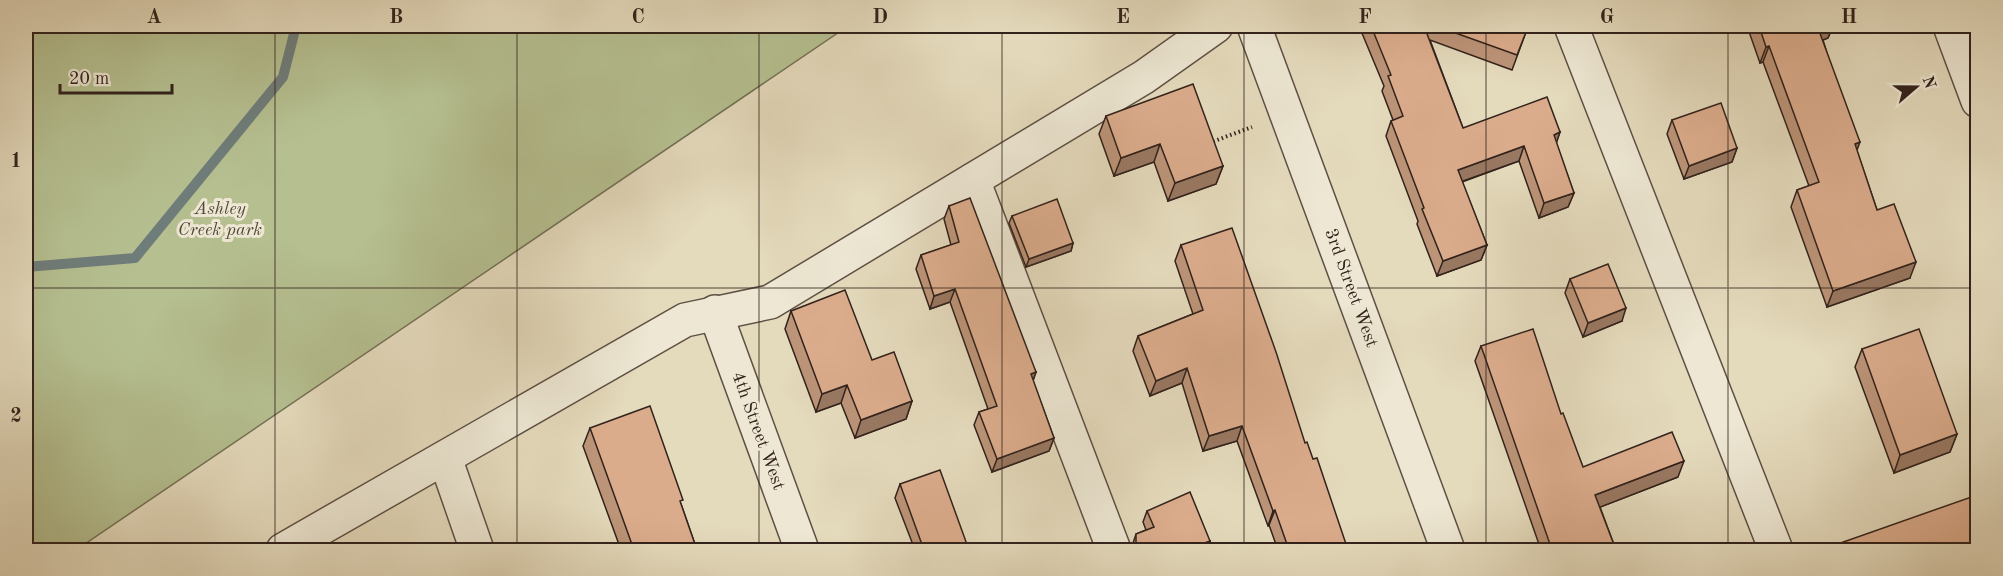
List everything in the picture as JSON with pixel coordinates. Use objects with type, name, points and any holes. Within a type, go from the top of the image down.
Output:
[{"type":"street","points":[[283,550],[685,320],[770,302],[1144,77],[1216,26]]},
{"type":"street","name":"3rd Street West","points":[[1254,26],[1448,550]]},
{"type":"street","points":[[1571,26],[1776,550]]},
{"type":"street","points":[[1950,26],[1977,101]]},
{"type":"street","points":[[973,180],[1114,550]]},
{"type":"street","name":"4th Street West","points":[[715,312],[802,550]]},
{"type":"street","points":[[445,458],[477,550]]},
{"type":"path","points":[[1202,146],[1287,114]]},
{"type":"green space","name":"Ashley Creek park","points":[[26,26],[848,26],[76,550],[26,550]]},
{"type":"building","points":[[1371,26],[1424,26],[1463,128],[1547,97],[1560,132],[1554,135],[1574,193],[1544,203],[1524,146],[1458,170],[1487,245],[1443,261],[1391,121],[1403,116],[1388,76],[1391,75]]},
{"type":"building","points":[[1436,26],[1510,26],[1526,32],[1517,55]]},
{"type":"building","points":[[1759,26],[1825,26],[1818,28],[1860,142],[1855,144],[1877,210],[1894,204],[1916,262],[1833,291],[1797,190],[1819,182],[1769,46],[1766,47]]},
{"type":"building","points":[[1193,84],[1223,166],[1175,183],[1160,144],[1121,158],[1106,116]]},
{"type":"building","points":[[1721,103],[1737,148],[1689,166],[1672,120]]},
{"type":"building","points":[[970,198],[1036,372],[1031,374],[1054,438],[997,459],[979,412],[997,406],[955,289],[934,296],[921,255],[959,242],[949,206]]},
{"type":"building","points":[[1057,199],[1073,243],[1029,259],[1012,216]]},
{"type":"building","points":[[1232,228],[1305,443],[1307,442],[1313,459],[1317,458],[1348,550],[1289,550],[1242,426],[1209,436],[1187,368],[1156,381],[1138,336],[1203,310],[1181,245]]},
{"type":"building","points":[[1608,264],[1626,308],[1588,323],[1570,279]]},
{"type":"building","points":[[845,290],[872,360],[894,352],[912,401],[861,420],[847,385],[822,394],[791,311]]},
{"type":"building","points":[[1533,329],[1561,414],[1563,413],[1583,467],[1672,432],[1684,461],[1595,495],[1616,550],[1552,550],[1481,346]]},
{"type":"building","points":[[1919,329],[1957,434],[1900,455],[1862,349]]},
{"type":"building","points":[[650,406],[683,500],[680,501],[697,550],[634,550],[590,428]]},
{"type":"building","points":[[940,470],[969,550],[924,550],[900,484]]},
{"type":"building","points":[[1190,492],[1210,541],[1186,550],[1132,550],[1136,542],[1136,534],[1154,527],[1147,511]]},
{"type":"building","points":[[1977,495],[1977,550],[1833,550],[1832,546]]},
{"type":"waterway","points":[[26,267],[135,258],[283,77],[296,26]]}]
